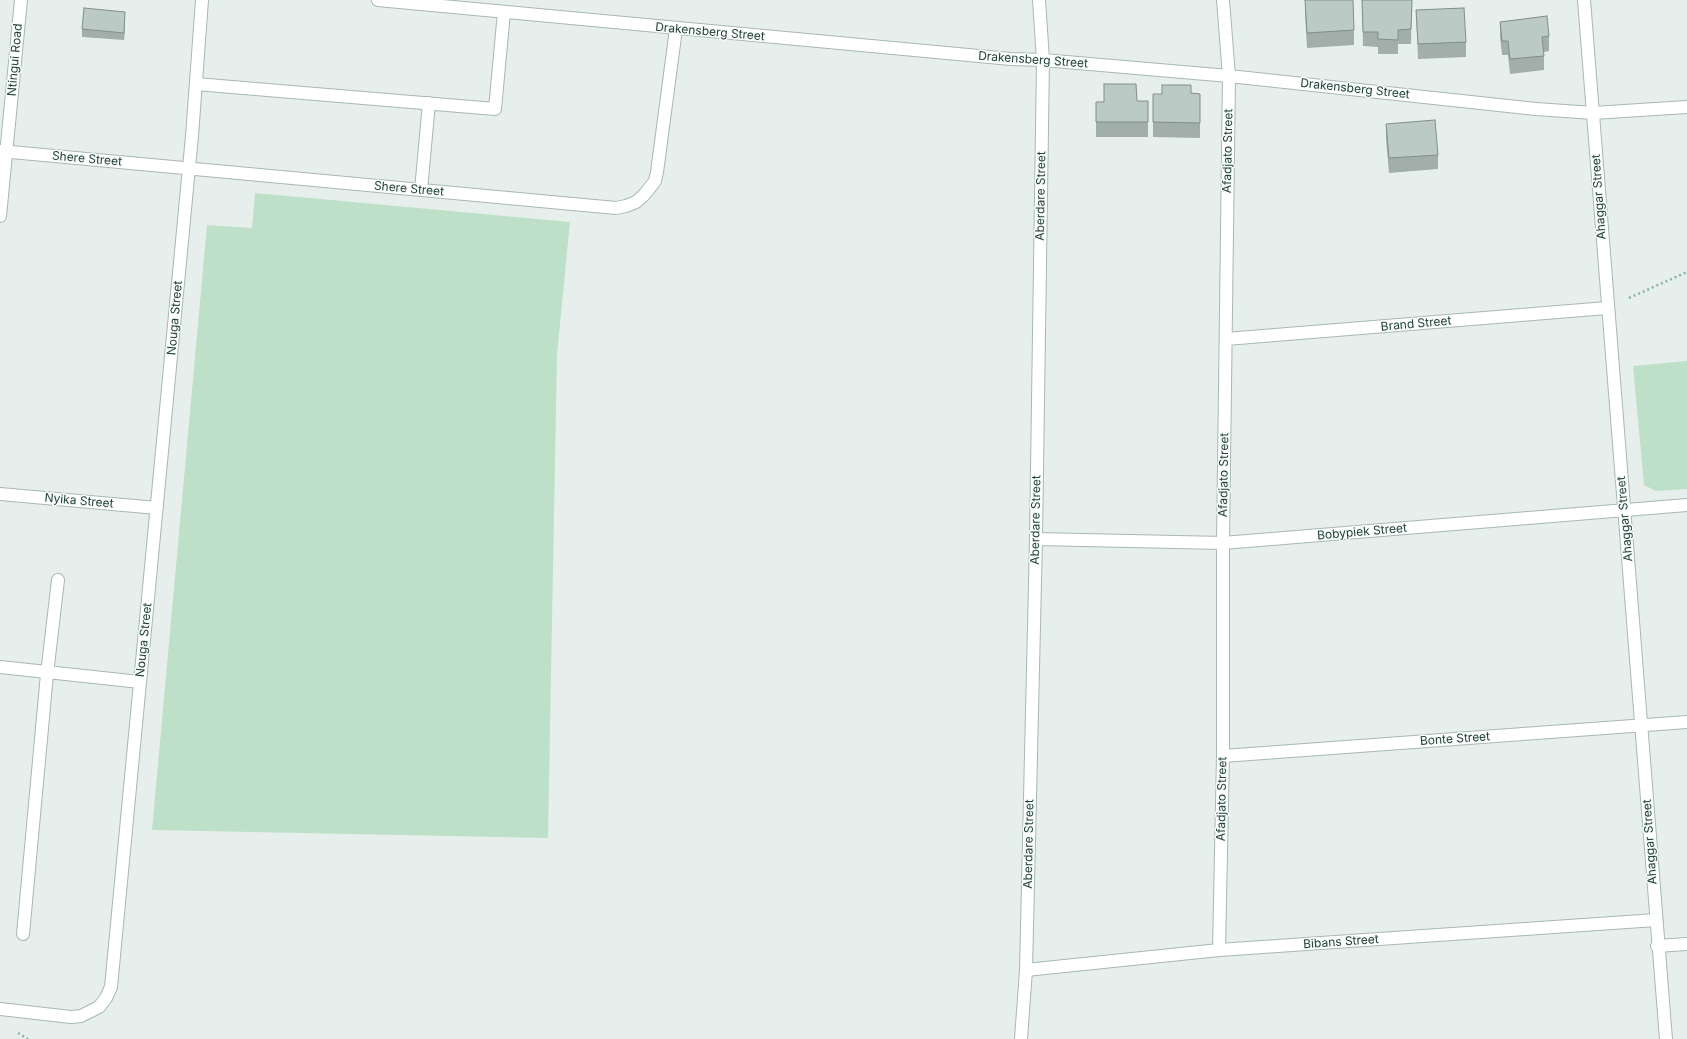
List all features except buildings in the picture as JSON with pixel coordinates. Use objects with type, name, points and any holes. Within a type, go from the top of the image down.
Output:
[{"type":"street","name":"Ntingui Road","points":[[0,216],[3,151],[21,0]]},
{"type":"street","name":"Nouga Street","points":[[0,1009],[71,1017],[81,1016],[99,1007],[106,998],[111,987],[189,169],[202,0]]},
{"type":"street","name":"Drakensberg Street","points":[[378,0],[1011,59],[1043,60],[1229,76],[1536,109],[1593,113],[1687,107]]},
{"type":"street","name":"Aberdare Street","points":[[1021,1039],[1026,970],[1036,540],[1043,60],[1039,0]]},
{"type":"street","name":"Afadjato Street","points":[[1218,950],[1223,756],[1223,543],[1229,76],[1223,0]]},
{"type":"street","name":"Ahaggar Street","points":[[1584,0],[1607,308],[1642,726],[1666,1039]]},
{"type":"street","points":[[196,84],[495,109],[504,12]]},
{"type":"street","name":"Shere Street","points":[[3,151],[610,208],[626,206],[636,202],[650,189],[657,172],[676,28]]},
{"type":"street","points":[[421,190],[429,104]]},
{"type":"street","name":"Brand Street","points":[[1226,339],[1607,308]]},
{"type":"street","name":"Nyika Street","points":[[0,494],[157,508]]},
{"type":"street","name":"Bobypiek Street","points":[[1036,540],[1223,543],[1687,505]]},
{"type":"street","points":[[23,934],[47,674],[58,580]]},
{"type":"street","points":[[0,668],[47,674],[140,682]]},
{"type":"street","name":"Bonte Street","points":[[1223,756],[1687,722]]},
{"type":"street","name":"Bibans Street","points":[[1026,970],[1218,950],[1656,920]]},
{"type":"street","points":[[1658,946],[1687,944]]},
{"type":"path","points":[[1607,308],[1687,272]]},
{"type":"green space","points":[[255,193],[570,222],[557,355],[548,838],[152,830],[207,225],[252,228]]},
{"type":"green space","points":[[1687,361],[1687,489],[1656,491],[1644,485],[1633,366]]}]
